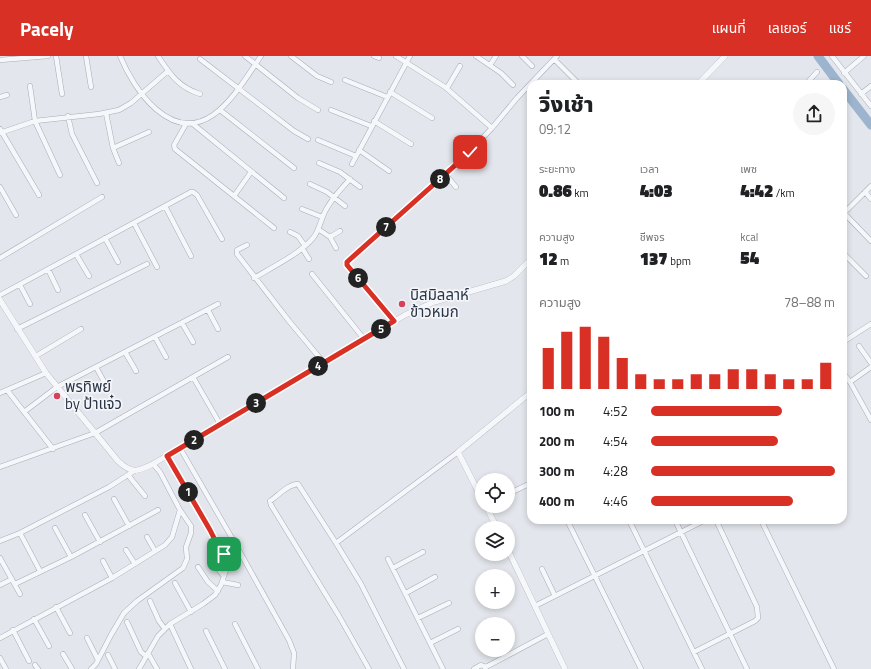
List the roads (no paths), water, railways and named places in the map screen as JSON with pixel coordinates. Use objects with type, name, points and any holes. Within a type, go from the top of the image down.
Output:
[{"type":"street","points":[[0,60],[48,56]]},
{"type":"street","points":[[56,56],[62,94]]},
{"type":"street","points":[[86,56],[91,87]]},
{"type":"street","points":[[120,56],[128,74],[142,94],[158,111],[172,120],[186,124],[193,124],[208,118],[220,110],[261,56]]},
{"type":"street","points":[[158,56],[168,71],[182,86],[200,94]]},
{"type":"street","points":[[245,56],[298,98],[318,110]]},
{"type":"street","points":[[291,56],[317,76],[331,82]]},
{"type":"street","points":[[396,56],[447,88],[492,128]]},
{"type":"street","points":[[352,164],[372,124],[410,56]]},
{"type":"street","points":[[476,56],[490,65],[513,84]]},
{"type":"street","points":[[490,65],[496,56]]},
{"type":"street","points":[[522,56],[532,66]]},
{"type":"street","points":[[702,80],[725,56]]},
{"type":"street","points":[[832,56],[871,106]]},
{"type":"street","points":[[844,73],[864,56]]},
{"type":"street","points":[[534,80],[555,57],[575,80]]},
{"type":"street","points":[[200,59],[294,131],[308,139]]},
{"type":"street","points":[[447,88],[460,66]]},
{"type":"street","points":[[39,195],[1,131],[35,121],[106,113],[124,108],[168,71]]},
{"type":"street","points":[[810,80],[817,72]]},
{"type":"street","points":[[345,80],[387,97]]},
{"type":"street","points":[[30,86],[35,121],[60,175]]},
{"type":"street","points":[[861,94],[871,86]]},
{"type":"street","points":[[394,321],[347,265],[347,262],[445,174],[492,128],[527,87]]},
{"type":"street","points":[[390,92],[432,118]]},
{"type":"street","points":[[0,97],[7,95]]},
{"type":"street","points":[[220,110],[294,168]]},
{"type":"street","points":[[330,110],[372,124],[410,144]]},
{"type":"street","points":[[106,113],[113,148],[119,163]]},
{"type":"street","points":[[68,117],[72,134],[98,183]]},
{"type":"street","points":[[186,124],[174,147],[274,228]]},
{"type":"street","points":[[193,124],[284,198]]},
{"type":"street","points":[[113,148],[149,132]]},
{"type":"street","points":[[318,140],[356,156]]},
{"type":"street","points":[[359,150],[388,171]]},
{"type":"street","points":[[320,163],[336,170],[360,187]]},
{"type":"street","points":[[234,196],[251,172]]},
{"type":"street","points":[[445,174],[456,187]]},
{"type":"street","points":[[254,278],[304,247],[312,240],[322,217],[334,196],[350,179]]},
{"type":"street","points":[[310,184],[334,196],[345,206]]},
{"type":"street","points":[[847,210],[871,186]]},
{"type":"street","points":[[0,187],[16,214]]},
{"type":"street","points":[[0,295],[191,192],[195,192],[222,239]]},
{"type":"street","points":[[864,192],[871,199]]},
{"type":"street","points":[[0,258],[102,197]]},
{"type":"street","points":[[165,206],[191,256]]},
{"type":"street","points":[[302,209],[322,217]]},
{"type":"street","points":[[847,218],[871,240]]},
{"type":"street","points":[[134,223],[157,267]]},
{"type":"street","points":[[318,229],[330,237],[336,248]]},
{"type":"street","points":[[330,237],[340,231]]},
{"type":"street","points":[[290,232],[298,236],[310,259]]},
{"type":"street","points":[[105,238],[118,262]]},
{"type":"street","points":[[246,246],[237,250],[236,253],[254,278],[324,362]]},
{"type":"street","points":[[76,254],[89,276]]},
{"type":"street","points":[[847,257],[866,276]]},
{"type":"street","points":[[0,541],[109,487],[134,471],[143,469],[153,464],[394,321],[434,302],[506,281],[514,276],[527,263]]},
{"type":"street","points":[[17,329],[147,264]]},
{"type":"street","points":[[48,269],[58,290]]},
{"type":"street","points":[[312,274],[364,339]]},
{"type":"street","points":[[20,285],[30,304]]},
{"type":"street","points":[[0,300],[17,329],[56,386],[118,461],[128,469],[134,471]]},
{"type":"street","points":[[24,412],[56,386],[218,304]]},
{"type":"street","points":[[208,310],[218,329]]},
{"type":"street","points":[[182,323],[193,342]]},
{"type":"street","points":[[847,339],[871,324]]},
{"type":"street","points":[[36,356],[81,329]]},
{"type":"street","points":[[155,337],[166,357]]},
{"type":"street","points":[[859,346],[871,363]]},
{"type":"street","points":[[125,352],[136,371]]},
{"type":"street","points":[[0,467],[95,433],[228,357]]},
{"type":"street","points":[[96,367],[108,388]]},
{"type":"street","points":[[850,382],[871,367]]},
{"type":"street","points":[[0,393],[46,373]]},
{"type":"street","points":[[193,377],[220,424]]},
{"type":"street","points":[[847,378],[871,420]]},
{"type":"street","points":[[7,390],[53,449]]},
{"type":"street","points":[[336,543],[458,452],[527,395]]},
{"type":"street","points":[[180,448],[289,640],[294,653],[294,669]]},
{"type":"street","points":[[458,452],[475,485]]},
{"type":"street","points":[[139,669],[147,654],[170,624],[211,599],[218,591],[227,567],[226,557],[219,548],[167,456]]},
{"type":"street","points":[[91,669],[98,660],[120,618],[127,610],[137,600],[183,568],[186,564],[186,547],[191,530],[188,521],[180,510],[160,472],[153,464]]},
{"type":"street","points":[[128,476],[145,496]]},
{"type":"street","points":[[369,669],[339,616],[270,503],[270,501],[294,484],[298,484],[361,584],[404,669]]},
{"type":"street","points":[[515,491],[527,485]]},
{"type":"street","points":[[114,499],[129,526]]},
{"type":"street","points":[[15,584],[100,542],[158,510]]},
{"type":"street","points":[[0,638],[112,578],[171,540],[180,510]]},
{"type":"street","points":[[85,515],[100,542]]},
{"type":"street","points":[[569,524],[640,669]]},
{"type":"street","points":[[631,524],[702,669]]},
{"type":"street","points":[[677,524],[747,669]]},
{"type":"street","points":[[535,606],[698,524]]},
{"type":"street","points":[[694,652],[755,621],[759,614],[718,524]]},
{"type":"street","points":[[763,524],[834,669]]},
{"type":"street","points":[[55,528],[71,557]]},
{"type":"street","points":[[20,532],[40,571]]},
{"type":"street","points":[[147,538],[155,551]]},
{"type":"street","points":[[219,548],[216,558],[217,568],[223,575]]},
{"type":"street","points":[[126,550],[134,564]]},
{"type":"street","points":[[393,568],[423,552]]},
{"type":"street","points":[[0,558],[20,594]]},
{"type":"street","points":[[388,559],[406,592],[443,669]]},
{"type":"street","points":[[102,561],[112,578]]},
{"type":"street","points":[[513,561],[565,669]]},
{"type":"street","points":[[198,568],[211,586],[218,591]]},
{"type":"street","points":[[542,569],[555,596]]},
{"type":"street","points":[[406,592],[435,577]]},
{"type":"street","points":[[0,585],[12,579]]},
{"type":"street","points":[[222,582],[238,585]]},
{"type":"street","points":[[175,583],[191,612]]},
{"type":"street","points":[[150,601],[159,621],[165,629]]},
{"type":"street","points":[[418,618],[449,603]]},
{"type":"street","points":[[56,607],[70,633]]},
{"type":"street","points":[[34,619],[49,646]]},
{"type":"street","points":[[126,622],[142,652],[147,654],[157,669]]},
{"type":"street","points":[[170,624],[191,669]]},
{"type":"street","points":[[235,624],[258,669]]},
{"type":"street","points":[[430,643],[458,629]]},
{"type":"street","points":[[13,630],[29,661]]},
{"type":"street","points":[[206,632],[225,669]]},
{"type":"street","points":[[474,669],[481,666],[485,668],[548,634]]},
{"type":"street","points":[[87,638],[98,660]]},
{"type":"street","points":[[63,654],[72,669]]},
{"type":"street","points":[[108,655],[115,669]]},
{"type":"street","points":[[0,658],[6,669]]},
{"type":"waterway","points":[[818,56],[836,80]]},
{"type":"waterway","points":[[847,94],[871,125]]},
{"type":"place","name":"บิสมิลลาห์ ข้าวหมก","points":[[402,304]]},
{"type":"place","name":"พรทิพย์ by ป้าแจ๋ว","points":[[57,396]]}]
